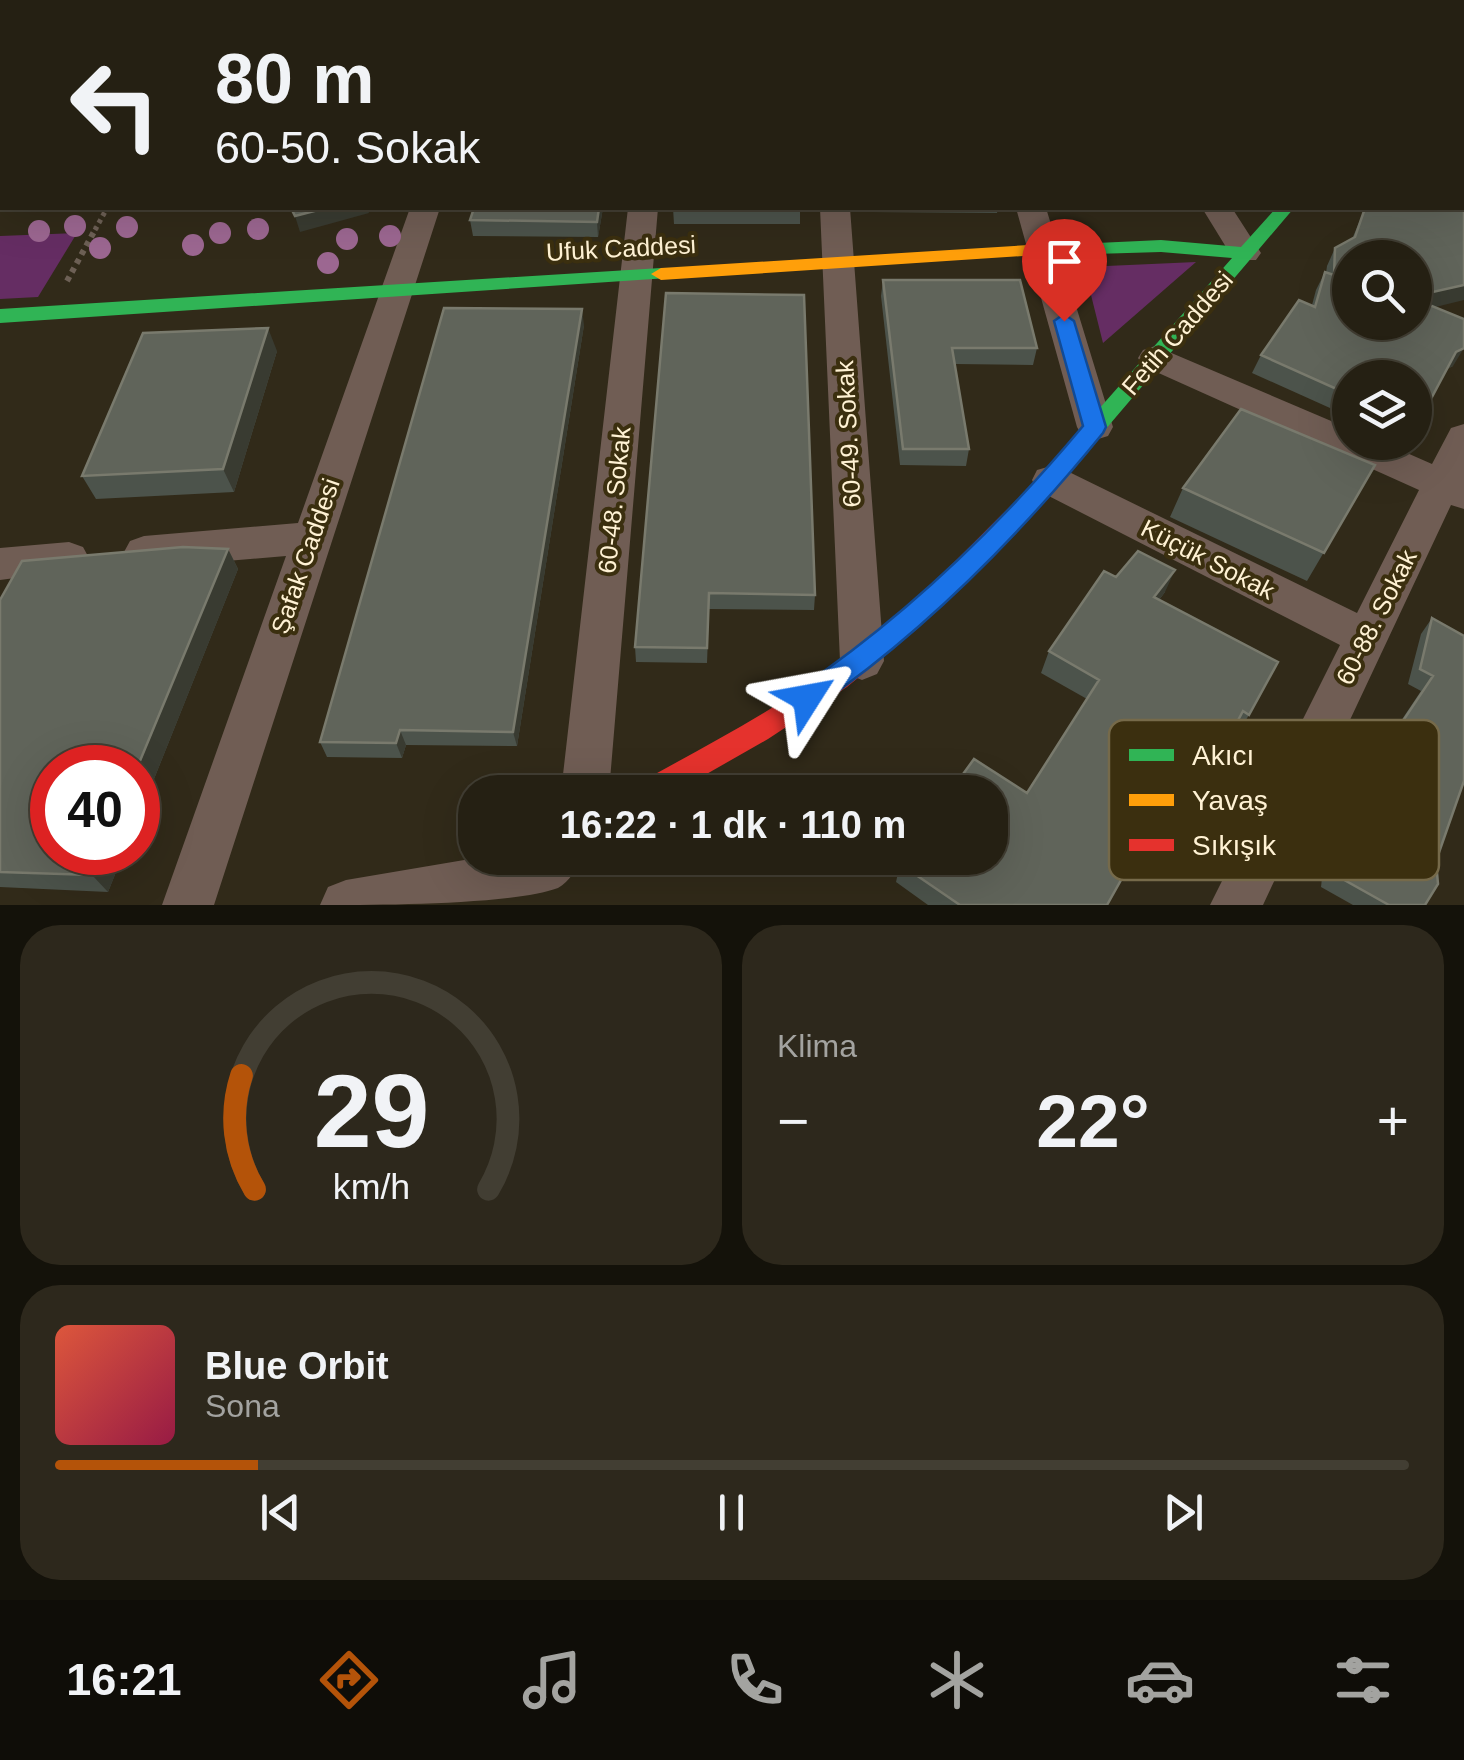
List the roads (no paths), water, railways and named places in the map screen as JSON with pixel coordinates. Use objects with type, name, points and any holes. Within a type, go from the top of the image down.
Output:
[{"type":"street","name":"Şafak Caddesi","points":[[188,905],[423,210]]},
{"type":"street","name":"60-48. Sokak","points":[[587,775],[643,210]]},
{"type":"street","name":"60-49. Sokak","points":[[835,210],[862,660]]},
{"type":"street","points":[[1032,210],[1095,427]]},
{"type":"street","points":[[1218,210],[1246,253]]},
{"type":"street","name":"Fetih Caddesi","points":[[679,775],[780,717],[862,660],[921,609],[1051,480],[1283,210]]},
{"type":"street","name":"Ufuk Caddesi","points":[[0,316],[1043,250],[1162,246],[1246,253]]},
{"type":"street","points":[[1155,358],[1453,490]]},
{"type":"street","name":"60-88. Sokak","points":[[1325,720],[1365,637],[1453,490],[1464,438]]},
{"type":"street","name":"Küçük Sokak","points":[[1051,480],[1365,637]]},
{"type":"street","points":[[0,564],[311,538]]},
{"type":"street","points":[[346,905],[545,878]]},
{"type":"street","name":"60-88. Sokak","points":[[1236,905],[1248,880]]}]
